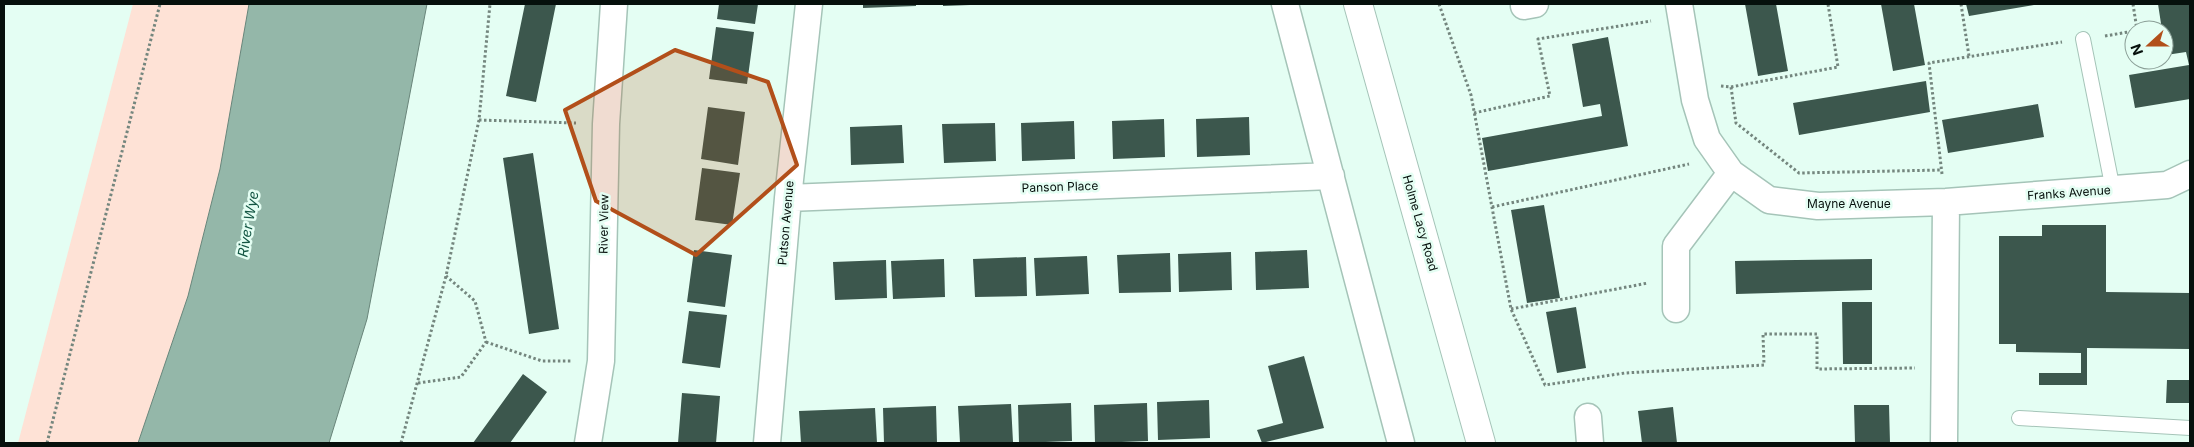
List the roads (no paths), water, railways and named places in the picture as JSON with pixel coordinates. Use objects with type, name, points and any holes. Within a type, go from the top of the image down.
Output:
[{"type":"street","name":"River View","points":[[588,443],[601,361],[606,124],[614,4]]},
{"type":"street","name":"Putson Avenue","points":[[767,443],[788,198],[809,4]]},
{"type":"street","points":[[1286,4],[1401,443]]},
{"type":"street","name":"Holme Lacy Road","points":[[1358,4],[1481,443]]},
{"type":"street","name":"Mayne Avenue","points":[[1680,10],[1692,85],[1707,139],[1725,166],[1769,200],[1818,206],[1946,202]]},
{"type":"street","points":[[1676,309],[1676,246],[1725,166]]},
{"type":"street","name":"Franks Avenue","points":[[1946,202],[2167,185],[2190,174]]},
{"type":"street","name":"Panson Place","points":[[788,198],[1332,176]]},
{"type":"street","points":[[1944,443],[1946,202]]},
{"type":"street","points":[[1588,417],[1590,443]]},
{"type":"lane","points":[[2083,39],[2112,190]]},
{"type":"lane","points":[[2019,418],[2190,428]]},
{"type":"water","name":"River Wye","points":[[249,4],[427,4],[367,319],[329,443],[138,443],[188,296],[220,169]]}]
